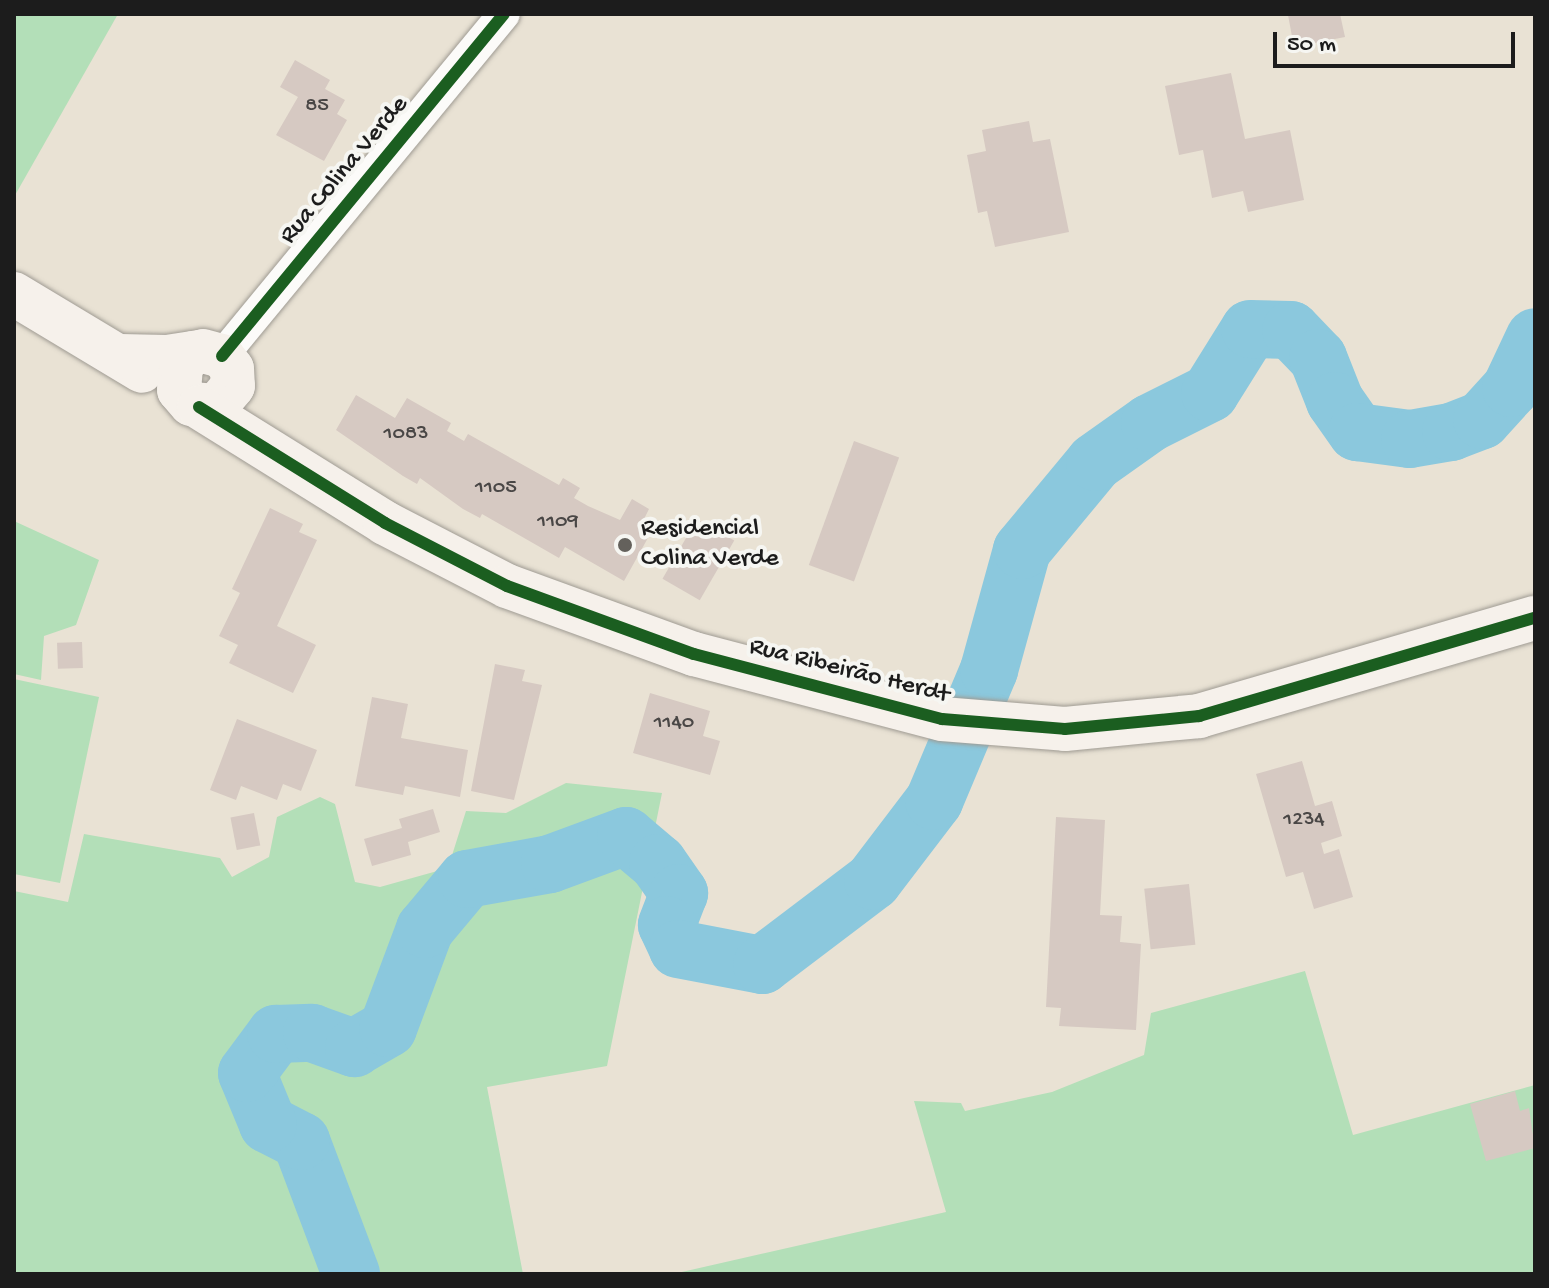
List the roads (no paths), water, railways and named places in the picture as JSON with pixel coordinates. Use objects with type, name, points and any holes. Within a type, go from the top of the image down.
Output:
[{"type":"street","name":"Rua Colina Verde","points":[[216,362],[504,14]]},
{"type":"street","name":"Rua Ribeirão Herdt","points":[[14,294],[120,356],[419,542],[507,586],[694,654],[942,719],[993,727],[1137,726],[1199,716],[1535,618]]},
{"type":"street","points":[[120,356],[216,362],[224,401],[191,402]]},
{"type":"street","name":"Rua Ribeirão Herdt","points":[[216,362],[254,421],[292,463]]},
{"type":"waterway","points":[[351,1274],[301,1141],[268,1124],[247,1073],[276,1034],[312,1033],[354,1048],[388,1028],[425,929],[467,879],[550,864],[626,836],[658,863],[679,893],[667,925],[678,949],[762,965],[873,881],[934,801],[989,670],[1022,550],[1095,462],[1150,423],[1210,393],[1250,329],[1291,330],[1318,358],[1335,401],[1357,432],[1410,439],[1451,432],[1482,420],[1511,388],[1535,337]]},
{"type":"waterway","points":[[1511,388],[1535,394]]},
{"type":"place","name":"Residencial Colina Verde","points":[[625,545]]}]
